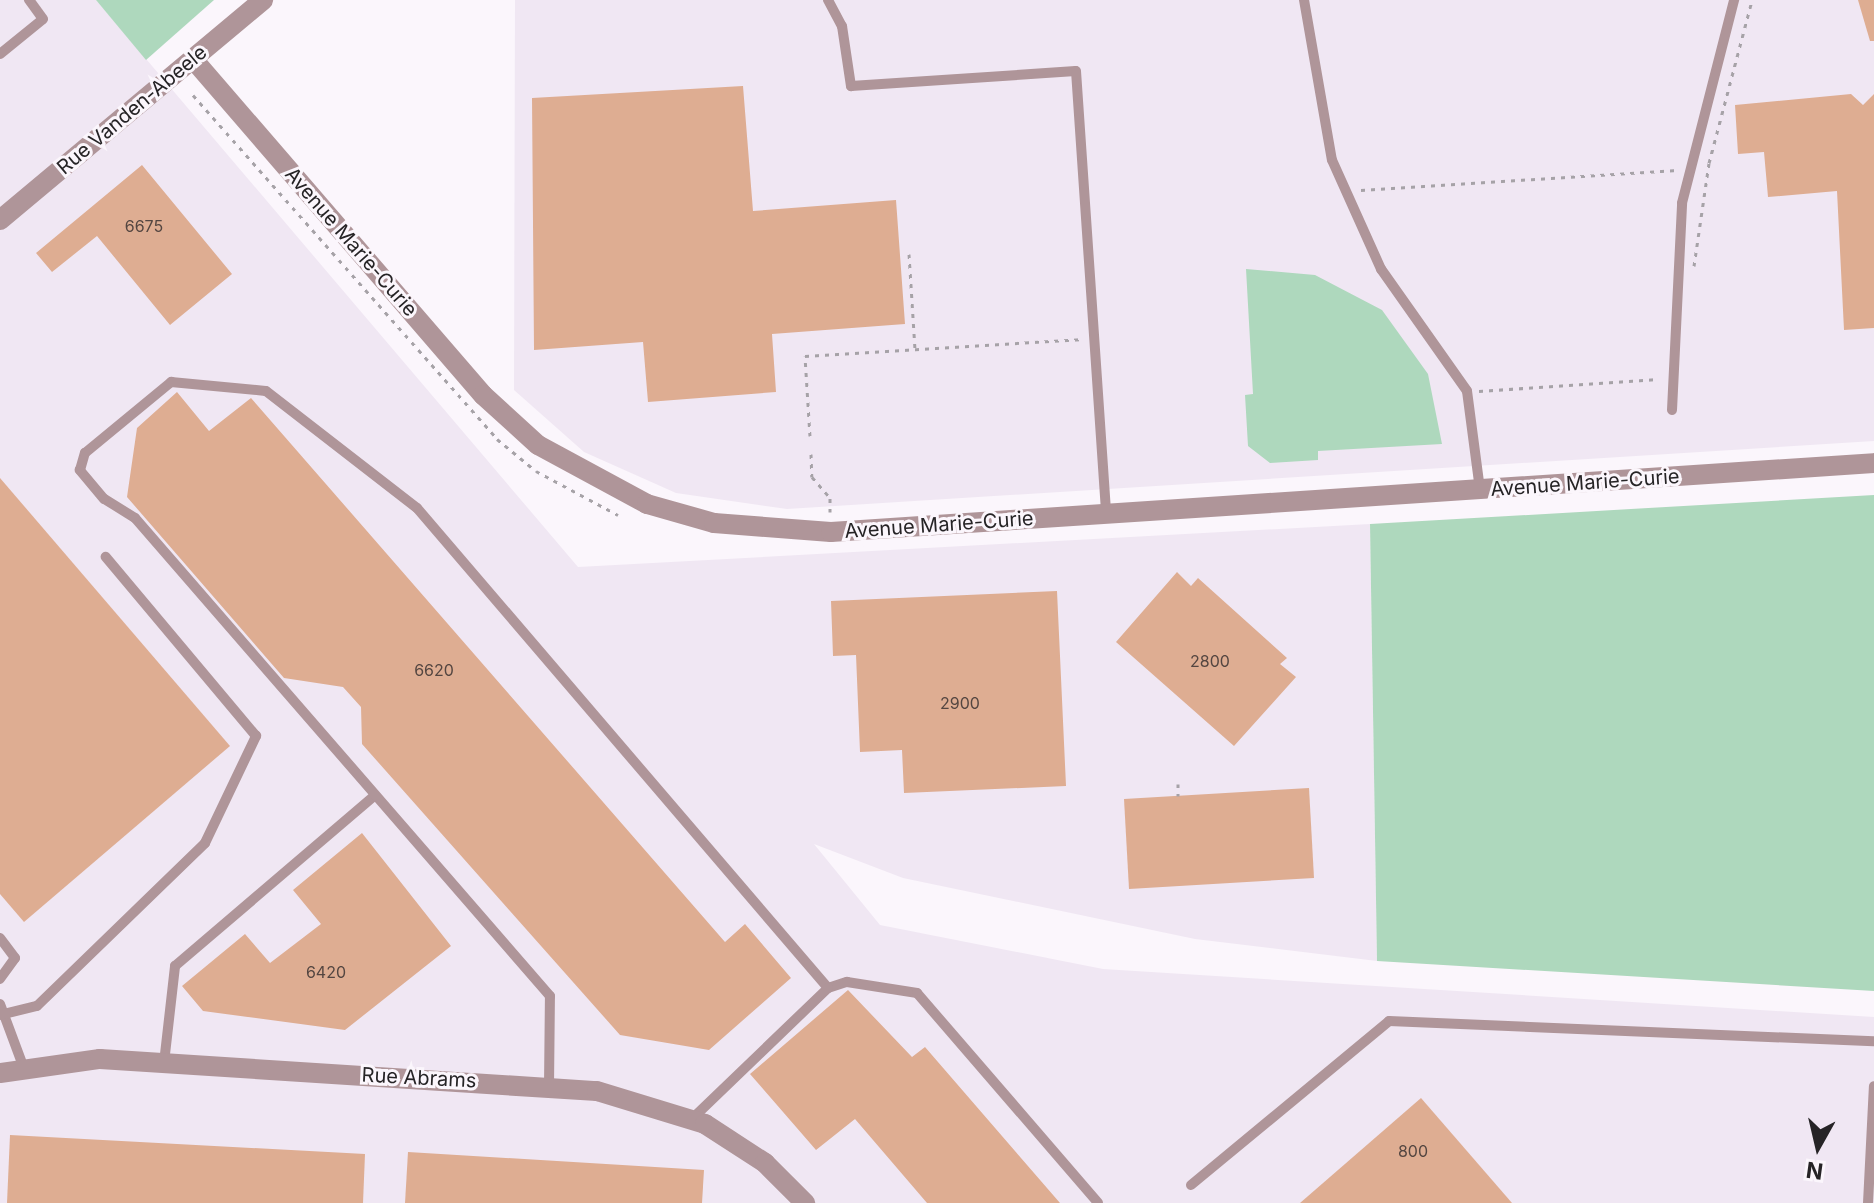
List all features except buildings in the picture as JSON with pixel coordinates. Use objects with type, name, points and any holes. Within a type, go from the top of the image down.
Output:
[{"type":"street","name":"Rue Vanden-Abeele","points":[[0,220],[263,0]]},
{"type":"street","name":"Avenue Marie-Curie","points":[[193,59],[483,395],[538,445],[647,504],[714,523],[831,532],[1874,463]]},
{"type":"street","name":"Rue Abrams","points":[[0,1073],[23,1066],[85,1059],[549,1086],[627,1096],[693,1118],[756,1156],[805,1203]]},
{"type":"lane","points":[[0,54],[43,19],[29,0]]},
{"type":"lane","points":[[828,0],[842,26],[851,86],[1076,71],[1106,514]]},
{"type":"lane","points":[[1304,0],[1321,114],[1344,191],[1381,269],[1467,391],[1480,490]]},
{"type":"lane","points":[[1672,410],[1673,296],[1689,169],[1734,0]]},
{"type":"lane","points":[[549,1086],[550,996],[135,518],[104,499],[80,470],[85,453],[171,382],[266,391],[417,508],[828,988]]},
{"type":"lane","points":[[4,1015],[37,1006],[205,843],[256,736],[106,557]]},
{"type":"lane","points":[[164,1063],[175,966],[375,795]]},
{"type":"lane","points":[[0,938],[15,958],[0,979]]},
{"type":"lane","points":[[693,1118],[828,988],[847,982],[917,993],[1098,1203]]},
{"type":"lane","points":[[0,1004],[23,1066]]},
{"type":"lane","points":[[1191,1185],[1389,1021],[1874,1041]]},
{"type":"lane","points":[[1868,1203],[1874,1086]]},
{"type":"path","points":[[1694,271],[1709,163],[1752,0]]},
{"type":"path","points":[[1344,191],[1689,169]]},
{"type":"path","points":[[909,254],[915,349]]},
{"type":"path","points":[[810,436],[805,356],[1094,338]]},
{"type":"path","points":[[1467,391],[1662,379]]},
{"type":"path","points":[[811,454],[812,477],[830,498],[831,532]]},
{"type":"path","points":[[1178,784],[1178,796]]},
{"type":"shaded area","points":[[0,0],[96,0],[578,567],[1370,524],[1377,961],[1195,939],[903,878],[814,844],[880,925],[1103,969],[1874,1017],[1874,1203],[0,1203]]},
{"type":"shaded area","points":[[515,0],[1874,0],[1874,441],[787,509],[676,493],[584,452],[514,390]]},
{"type":"green space","points":[[96,0],[214,0],[146,60]]},
{"type":"green space","points":[[1246,269],[1315,275],[1382,310],[1428,374],[1442,444],[1318,451],[1318,460],[1270,463],[1248,446],[1245,395],[1253,394]]},
{"type":"green space","points":[[1874,495],[1874,991],[1377,961],[1370,524]]}]
